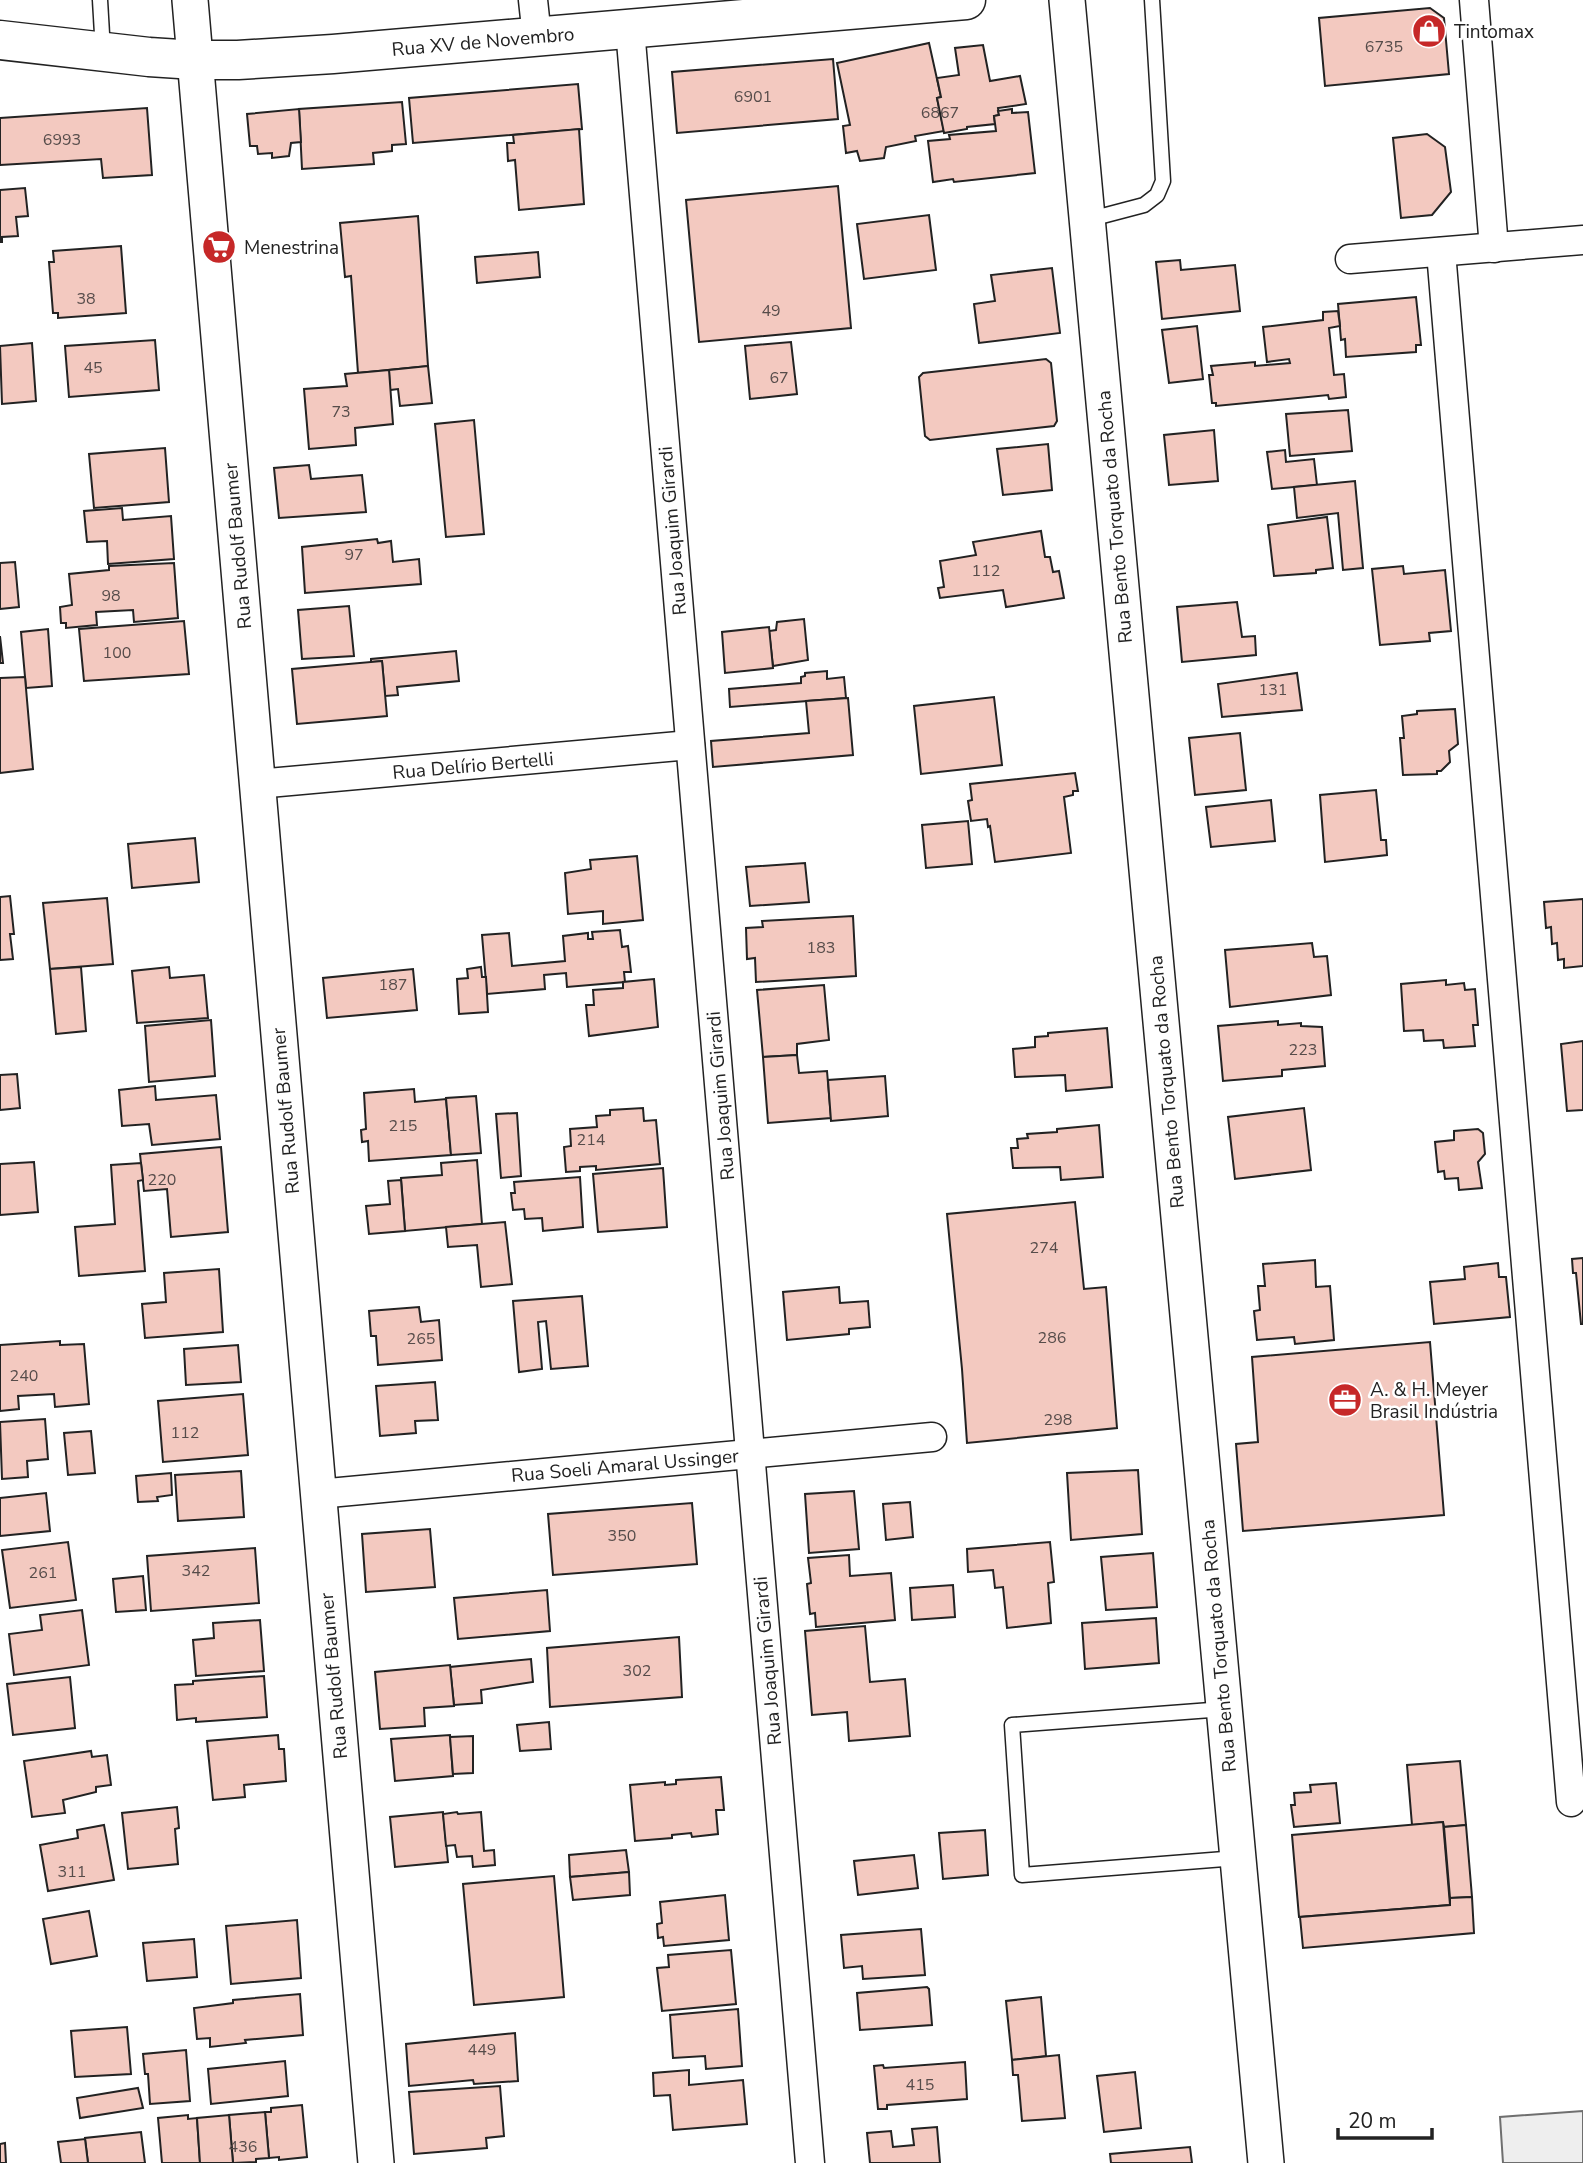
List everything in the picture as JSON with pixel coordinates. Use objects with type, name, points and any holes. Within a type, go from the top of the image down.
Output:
[{"type":"main road","name":"Rua XV de Novembro","points":[[0,40],[195,60],[286,58],[535,18],[629,29],[966,0]]},
{"type":"street","name":"Rua Rudolf Baumer","points":[[190,0],[376,2163]]},
{"type":"street","name":"Rua Bento Torquato da Rocha","points":[[1067,0],[1266,2163]]},
{"type":"street","points":[[1474,0],[1494,248]]},
{"type":"street","name":"Rua Joaquim Girardi","points":[[629,29],[810,2163]]},
{"type":"street","points":[[1350,259],[1583,240]]},
{"type":"street","points":[[1441,251],[1571,1802]]},
{"type":"street","name":"Rua Delírio Bertelli","points":[[257,784],[690,745]]},
{"type":"street","name":"Rua Soeli Amaral Ussinger","points":[[318,1494],[932,1437]]},
{"type":"lane","points":[[100,0],[103,52]]},
{"type":"lane","points":[[1086,220],[1144,205],[1157,195],[1163,181],[1152,0]]},
{"type":"lane","points":[[1224,1709],[1012,1725],[1022,1875],[1237,1858]]},
{"type":"shaded area","points":[[1583,2111],[1583,2163],[1503,2163],[1500,2117]]},
{"type":"building","points":[[1430,8],[1444,18],[1449,74],[1325,86],[1319,18]]},
{"type":"building","points":[[929,43],[941,97],[937,98],[944,131],[915,136],[916,141],[886,147],[884,158],[860,161],[857,151],[846,153],[843,126],[850,125],[837,63]]},
{"type":"building","points":[[983,45],[990,81],[1020,76],[1026,104],[998,108],[999,115],[994,116],[995,124],[944,133],[937,98],[941,97],[937,78],[959,75],[955,48]]},
{"type":"building","points":[[833,59],[838,119],[677,133],[672,72]]},
{"type":"building","points":[[578,84],[582,129],[413,143],[409,98]]},
{"type":"building","points":[[402,102],[406,144],[392,145],[392,151],[373,153],[374,164],[302,169],[299,109]]},
{"type":"building","points":[[147,108],[152,175],[103,178],[101,159],[0,165],[0,118]]},
{"type":"building","points":[[299,109],[301,142],[291,143],[289,156],[272,158],[272,153],[258,154],[257,146],[250,146],[247,114]]},
{"type":"building","points":[[1012,109],[1012,113],[1028,112],[1035,173],[933,182],[928,141],[950,139],[949,135],[996,131],[994,116],[999,115],[998,111]]},
{"type":"building","points":[[579,129],[584,204],[519,210],[515,160],[508,161],[507,143],[514,143],[513,135]]},
{"type":"building","points":[[1427,134],[1445,147],[1451,192],[1432,215],[1401,218],[1393,138]]},
{"type":"building","points":[[838,186],[851,328],[699,342],[686,200]]},
{"type":"building","points":[[25,188],[28,216],[16,217],[18,236],[2,237],[0,242],[0,190]]},
{"type":"building","points":[[929,215],[936,270],[864,279],[857,224]]},
{"type":"building","points":[[418,216],[428,366],[358,373],[351,276],[345,277],[340,223]]},
{"type":"building","points":[[121,246],[126,313],[58,318],[58,313],[53,313],[49,262],[54,262],[53,251]]},
{"type":"building","points":[[538,252],[540,277],[477,283],[475,257]]},
{"type":"building","points":[[1180,260],[1181,270],[1235,265],[1240,311],[1162,319],[1156,262]]},
{"type":"building","points":[[1052,268],[1060,333],[979,343],[974,304],[995,301],[991,275]]},
{"type":"building","points":[[1416,297],[1421,345],[1416,345],[1416,352],[1346,357],[1345,339],[1341,340],[1338,304]]},
{"type":"building","points":[[1338,311],[1340,326],[1329,328],[1334,375],[1344,374],[1346,397],[1329,399],[1328,395],[1216,406],[1216,403],[1212,403],[1209,375],[1213,375],[1211,366],[1255,362],[1255,366],[1290,363],[1289,359],[1267,362],[1263,327],[1323,320],[1323,312]]},
{"type":"building","points":[[1197,326],[1203,379],[1169,383],[1162,330]]},
{"type":"building","points":[[155,340],[159,390],[69,397],[65,346]]},
{"type":"building","points":[[791,342],[797,394],[750,399],[745,346]]},
{"type":"building","points":[[32,343],[36,401],[2,404],[0,346]]},
{"type":"building","points":[[1046,359],[1051,363],[1057,421],[1054,426],[930,440],[925,436],[919,377],[923,373]]},
{"type":"building","points":[[428,366],[432,403],[400,406],[398,389],[390,390],[389,370]]},
{"type":"building","points":[[389,370],[393,424],[355,428],[356,445],[309,449],[304,389],[347,386],[345,374]]},
{"type":"building","points":[[1348,410],[1352,451],[1290,456],[1286,414]]},
{"type":"building","points":[[474,420],[484,534],[446,537],[435,424]]},
{"type":"building","points":[[1214,430],[1218,481],[1169,485],[1164,435]]},
{"type":"building","points":[[1048,444],[1052,490],[1003,495],[997,449]]},
{"type":"building","points":[[165,448],[169,502],[94,508],[89,454]]},
{"type":"building","points":[[1285,450],[1286,462],[1314,459],[1317,485],[1272,489],[1267,452]]},
{"type":"building","points":[[309,465],[311,479],[362,475],[366,512],[279,518],[274,468]]},
{"type":"building","points":[[1355,481],[1363,568],[1343,570],[1338,513],[1297,518],[1294,487]]},
{"type":"building","points":[[122,508],[123,520],[171,516],[174,559],[108,564],[107,541],[87,542],[84,511]]},
{"type":"building","points":[[1327,517],[1333,568],[1316,570],[1316,573],[1274,576],[1268,525]]},
{"type":"building","points":[[1041,531],[1045,557],[1050,557],[1053,572],[1059,571],[1064,598],[1006,607],[1003,590],[940,598],[938,588],[944,587],[940,561],[976,555],[973,542]]},
{"type":"building","points":[[377,539],[378,543],[391,541],[393,562],[419,559],[421,584],[305,593],[302,547]]},
{"type":"building","points":[[15,562],[19,607],[0,609],[0,563]]},
{"type":"building","points":[[174,563],[178,618],[134,622],[133,610],[96,612],[97,625],[66,628],[66,623],[61,623],[60,607],[72,605],[69,574],[109,570],[109,566]]},
{"type":"building","points":[[1403,566],[1404,574],[1445,570],[1451,631],[1429,633],[1430,641],[1380,645],[1372,569]]},
{"type":"building","points":[[1237,602],[1242,637],[1255,636],[1256,655],[1182,662],[1177,607]]},
{"type":"building","points":[[349,606],[354,656],[302,659],[298,610]]},
{"type":"building","points":[[804,619],[808,660],[773,666],[769,631],[776,630],[777,622]]},
{"type":"building","points":[[184,621],[189,674],[84,681],[79,629]]},
{"type":"building","points":[[769,627],[773,668],[725,673],[722,632]]},
{"type":"building","points":[[48,629],[52,686],[26,688],[21,632]]},
{"type":"building","points":[[0,636],[3,663],[0,663]]},
{"type":"building","points":[[456,651],[459,681],[397,687],[398,695],[385,696],[382,661],[371,662],[371,659]]},
{"type":"building","points":[[382,661],[387,716],[297,724],[292,669]]},
{"type":"building","points":[[827,671],[827,679],[844,677],[846,698],[730,707],[729,689],[801,683],[801,677],[805,676],[805,673]]},
{"type":"building","points":[[1297,673],[1302,710],[1222,717],[1218,684]]},
{"type":"building","points":[[25,677],[33,769],[0,773],[0,678]]},
{"type":"building","points":[[994,697],[1002,765],[921,774],[914,706]]},
{"type":"building","points":[[848,698],[853,755],[713,767],[711,741],[809,733],[806,701]]},
{"type":"building","points":[[1455,709],[1458,744],[1449,751],[1450,762],[1441,771],[1437,771],[1437,774],[1403,775],[1400,738],[1404,738],[1402,716],[1417,714],[1417,711]]},
{"type":"building","points":[[1240,733],[1246,790],[1195,795],[1189,738]]},
{"type":"building","points":[[1075,773],[1078,791],[1064,797],[1071,853],[995,862],[987,819],[971,821],[968,801],[972,800],[970,784]]},
{"type":"building","points":[[1376,790],[1381,840],[1386,840],[1387,855],[1325,862],[1320,795]]},
{"type":"building","points":[[1271,800],[1275,841],[1211,847],[1206,807]]},
{"type":"building","points":[[968,821],[972,864],[926,868],[922,825]]},
{"type":"building","points":[[195,838],[199,882],[132,888],[128,844]]},
{"type":"building","points":[[637,856],[643,920],[603,924],[603,911],[568,914],[565,873],[591,869],[590,860]]},
{"type":"building","points":[[805,863],[809,902],[750,906],[746,867]]},
{"type":"building","points":[[10,896],[14,934],[10,934],[13,959],[0,960],[0,897]]},
{"type":"building","points":[[107,898],[113,964],[50,969],[43,903]]},
{"type":"building","points":[[1583,899],[1583,966],[1564,968],[1564,959],[1558,960],[1557,943],[1552,944],[1551,927],[1546,928],[1544,902]]},
{"type":"building","points":[[853,916],[856,976],[756,982],[755,958],[747,959],[746,928],[763,927],[762,921]]},
{"type":"building","points":[[620,930],[622,947],[628,946],[631,972],[624,972],[625,982],[567,987],[566,973],[544,975],[545,989],[487,994],[482,935],[509,933],[512,966],[565,961],[563,936],[588,933],[588,939],[593,939],[592,932]]},
{"type":"building","points":[[1312,943],[1314,957],[1327,956],[1331,995],[1230,1007],[1225,950]]},
{"type":"building","points":[[81,967],[86,1031],[56,1034],[50,969]]},
{"type":"building","points":[[169,967],[170,978],[204,975],[208,1018],[137,1023],[132,971]]},
{"type":"building","points":[[481,967],[482,977],[486,977],[488,1012],[459,1014],[457,979],[468,978],[467,969]]},
{"type":"building","points":[[413,969],[417,1010],[327,1018],[323,978]]},
{"type":"building","points":[[654,979],[658,1027],[589,1036],[586,1005],[594,1005],[593,990],[623,988],[623,982]]},
{"type":"building","points":[[1446,980],[1446,985],[1464,983],[1465,990],[1475,989],[1478,1025],[1473,1025],[1475,1046],[1444,1048],[1443,1040],[1424,1041],[1423,1030],[1404,1031],[1401,984]]},
{"type":"building","points":[[824,985],[829,1040],[797,1044],[797,1055],[763,1057],[757,990]]},
{"type":"building","points":[[211,1020],[215,1076],[149,1082],[145,1026]]},
{"type":"building","points":[[1278,1021],[1278,1025],[1301,1023],[1301,1026],[1322,1027],[1325,1066],[1282,1070],[1282,1076],[1223,1081],[1218,1026]]},
{"type":"building","points":[[1107,1028],[1112,1087],[1066,1091],[1065,1075],[1015,1077],[1013,1049],[1035,1047],[1035,1037],[1048,1036],[1048,1033]]},
{"type":"building","points":[[1583,1041],[1583,1110],[1567,1111],[1561,1044]]},
{"type":"building","points":[[797,1055],[799,1073],[827,1071],[831,1118],[768,1123],[763,1057]]},
{"type":"building","points":[[17,1074],[20,1108],[0,1110],[0,1075]]},
{"type":"building","points":[[885,1076],[888,1116],[831,1121],[828,1080]]},
{"type":"building","points":[[155,1086],[156,1100],[216,1095],[220,1139],[152,1145],[149,1124],[122,1126],[119,1090]]},
{"type":"building","points":[[414,1089],[415,1102],[446,1099],[451,1155],[369,1161],[368,1141],[362,1142],[361,1130],[366,1129],[364,1093]]},
{"type":"building","points":[[476,1096],[481,1153],[451,1155],[446,1098]]},
{"type":"building","points":[[643,1108],[644,1121],[656,1120],[660,1164],[596,1170],[596,1166],[580,1167],[580,1171],[566,1172],[564,1147],[571,1146],[570,1129],[597,1127],[596,1116],[610,1115],[610,1110]]},
{"type":"building","points":[[1304,1108],[1311,1170],[1235,1179],[1228,1117]]},
{"type":"building","points":[[517,1113],[521,1176],[501,1178],[496,1114]]},
{"type":"building","points":[[1099,1125],[1103,1177],[1061,1180],[1060,1167],[1013,1168],[1011,1148],[1018,1148],[1017,1139],[1028,1138],[1027,1134]]},
{"type":"building","points":[[1478,1129],[1483,1133],[1485,1154],[1478,1162],[1482,1188],[1459,1190],[1458,1178],[1445,1179],[1444,1171],[1438,1172],[1435,1142],[1454,1140],[1454,1131]]},
{"type":"building","points":[[221,1147],[228,1232],[171,1237],[167,1189],[144,1191],[140,1154]]},
{"type":"building","points":[[477,1160],[482,1224],[405,1231],[401,1178],[442,1175],[441,1163]]},
{"type":"building","points":[[34,1162],[38,1212],[0,1215],[0,1164]]},
{"type":"building","points":[[141,1163],[143,1180],[138,1181],[145,1271],[79,1276],[75,1227],[115,1224],[111,1165]]},
{"type":"building","points":[[663,1168],[667,1227],[598,1232],[593,1174]]},
{"type":"building","points":[[580,1177],[583,1227],[543,1231],[542,1218],[525,1219],[524,1209],[513,1210],[511,1193],[515,1193],[514,1182]]},
{"type":"building","points":[[401,1180],[405,1231],[369,1234],[366,1206],[390,1204],[388,1181]]},
{"type":"building","points":[[1075,1202],[1084,1289],[1106,1287],[1117,1428],[967,1443],[947,1214]]},
{"type":"building","points":[[505,1222],[512,1284],[481,1287],[477,1245],[448,1247],[446,1227]]},
{"type":"building","points":[[1583,1258],[1583,1324],[1581,1324],[1572,1259]]},
{"type":"building","points":[[1315,1260],[1316,1287],[1330,1286],[1334,1340],[1295,1344],[1294,1337],[1257,1340],[1254,1311],[1260,1310],[1258,1286],[1265,1286],[1263,1264]]},
{"type":"building","points":[[1498,1263],[1499,1277],[1506,1277],[1510,1317],[1434,1324],[1430,1282],[1465,1279],[1464,1267]]},
{"type":"building","points":[[219,1269],[223,1332],[145,1338],[142,1304],[166,1302],[164,1273]]},
{"type":"building","points":[[839,1287],[840,1303],[868,1301],[870,1327],[849,1329],[849,1334],[787,1340],[783,1292]]},
{"type":"building","points":[[582,1296],[588,1366],[551,1369],[546,1321],[538,1322],[542,1369],[519,1372],[513,1301]]},
{"type":"building","points":[[419,1307],[421,1322],[439,1320],[442,1360],[378,1365],[376,1336],[371,1336],[369,1311]]},
{"type":"building","points":[[60,1341],[60,1345],[84,1344],[89,1404],[55,1407],[54,1394],[18,1396],[19,1409],[0,1411],[0,1345]]},
{"type":"building","name":"A. & H. Meyer Brasil Indústria","points":[[1430,1342],[1444,1515],[1243,1531],[1236,1444],[1258,1442],[1252,1357]]},
{"type":"building","points":[[238,1345],[241,1382],[186,1385],[184,1349]]},
{"type":"building","points":[[435,1382],[438,1420],[415,1421],[416,1433],[380,1436],[376,1386]]},
{"type":"building","points":[[243,1394],[248,1455],[163,1462],[158,1401]]},
{"type":"building","points":[[45,1419],[48,1459],[27,1461],[28,1477],[2,1479],[0,1422]]},
{"type":"building","points":[[91,1431],[95,1473],[68,1475],[64,1433]]},
{"type":"building","points":[[1138,1470],[1142,1534],[1071,1540],[1067,1473]]},
{"type":"building","points":[[241,1471],[244,1517],[178,1521],[175,1475]]},
{"type":"building","points":[[171,1473],[172,1495],[157,1497],[158,1501],[138,1502],[136,1476]]},
{"type":"building","points":[[854,1491],[859,1549],[809,1553],[805,1494]]},
{"type":"building","points":[[46,1493],[50,1531],[0,1536],[0,1498]]},
{"type":"building","points":[[910,1502],[913,1537],[886,1540],[883,1504]]},
{"type":"building","points":[[692,1503],[697,1564],[553,1575],[548,1514]]},
{"type":"building","points":[[430,1529],[435,1587],[366,1592],[362,1534]]},
{"type":"building","points":[[68,1542],[76,1600],[10,1608],[2,1550]]},
{"type":"building","points":[[1050,1542],[1054,1582],[1048,1583],[1051,1623],[1007,1628],[1003,1587],[995,1588],[993,1570],[968,1572],[967,1549]]},
{"type":"building","points":[[255,1548],[259,1603],[151,1611],[147,1556]]},
{"type":"building","points":[[1153,1553],[1157,1607],[1106,1610],[1101,1557]]},
{"type":"building","points":[[849,1555],[850,1576],[891,1573],[895,1620],[816,1627],[815,1613],[810,1614],[807,1584],[811,1583],[808,1558]]},
{"type":"building","points":[[143,1576],[146,1610],[116,1612],[113,1579]]},
{"type":"building","points":[[953,1585],[955,1617],[912,1620],[910,1588]]},
{"type":"building","points":[[547,1590],[550,1631],[458,1639],[454,1598]]},
{"type":"building","points":[[82,1610],[89,1665],[14,1675],[9,1634],[42,1630],[40,1615]]},
{"type":"building","points":[[1156,1618],[1159,1663],[1085,1669],[1082,1623]]},
{"type":"building","points":[[260,1620],[264,1671],[196,1676],[193,1640],[214,1638],[213,1623]]},
{"type":"building","points":[[865,1626],[870,1682],[905,1679],[910,1736],[849,1741],[847,1712],[812,1715],[805,1631]]},
{"type":"building","points":[[679,1637],[682,1697],[550,1707],[547,1648]]},
{"type":"building","points":[[531,1659],[533,1682],[481,1690],[482,1703],[454,1705],[450,1667]]},
{"type":"building","points":[[450,1665],[454,1706],[424,1708],[425,1726],[380,1729],[375,1672]]},
{"type":"building","points":[[264,1676],[267,1717],[196,1722],[196,1718],[177,1720],[175,1685],[193,1684],[193,1681]]},
{"type":"building","points":[[70,1677],[75,1728],[13,1735],[7,1684]]},
{"type":"building","points":[[549,1722],[551,1749],[520,1751],[517,1725]]},
{"type":"building","points":[[278,1735],[279,1749],[284,1749],[286,1781],[244,1785],[245,1797],[213,1800],[207,1741]]},
{"type":"building","points":[[450,1735],[453,1776],[395,1781],[391,1739]]},
{"type":"building","points":[[473,1736],[473,1773],[453,1774],[450,1737]]},
{"type":"building","points":[[91,1751],[92,1757],[107,1755],[111,1785],[96,1787],[96,1792],[63,1800],[65,1813],[32,1817],[24,1761]]},
{"type":"building","points":[[1460,1761],[1466,1825],[1444,1827],[1443,1822],[1412,1825],[1407,1765]]},
{"type":"building","points":[[721,1777],[724,1810],[716,1810],[718,1834],[692,1837],[691,1833],[672,1835],[672,1838],[635,1841],[630,1785],[665,1782],[665,1785],[676,1784],[676,1780]]},
{"type":"building","points":[[1336,1783],[1340,1823],[1294,1827],[1291,1805],[1295,1805],[1294,1793],[1311,1792],[1310,1785]]},
{"type":"building","points":[[177,1807],[179,1828],[175,1829],[178,1864],[128,1869],[122,1813]]},
{"type":"building","points":[[443,1812],[448,1862],[395,1867],[390,1817]]},
{"type":"building","points":[[481,1812],[484,1851],[494,1850],[495,1865],[473,1867],[472,1856],[457,1857],[455,1845],[446,1846],[443,1814]]},
{"type":"building","points":[[1443,1822],[1450,1905],[1299,1917],[1292,1835]]},
{"type":"building","points":[[104,1825],[114,1880],[48,1891],[40,1845],[78,1838],[77,1830]]},
{"type":"building","points":[[1466,1825],[1472,1897],[1450,1898],[1444,1827]]},
{"type":"building","points":[[985,1830],[988,1875],[943,1879],[939,1833]]},
{"type":"building","points":[[626,1850],[629,1872],[570,1877],[569,1855]]},
{"type":"building","points":[[914,1855],[918,1888],[858,1895],[854,1861]]},
{"type":"building","points":[[629,1872],[630,1895],[573,1900],[570,1877]]},
{"type":"building","points":[[554,1876],[564,1997],[474,2005],[463,1884]]},
{"type":"building","points":[[725,1895],[729,1940],[664,1946],[663,1937],[658,1938],[657,1924],[662,1923],[660,1902]]},
{"type":"building","points":[[1472,1897],[1474,1933],[1303,1948],[1300,1917],[1450,1905],[1450,1898]]},
{"type":"building","points":[[89,1911],[97,1956],[51,1964],[43,1919]]},
{"type":"building","points":[[297,1920],[301,1978],[231,1984],[226,1926]]},
{"type":"building","points":[[921,1929],[925,1975],[863,1979],[862,1966],[844,1968],[841,1935]]},
{"type":"building","points":[[194,1939],[197,1977],[147,1981],[143,1943]]},
{"type":"building","points":[[731,1950],[736,2004],[662,2011],[657,1968],[669,1967],[668,1955]]},
{"type":"building","points":[[927,1987],[932,2025],[860,2030],[857,1993]]},
{"type":"building","points":[[300,1994],[303,2035],[245,2040],[246,2043],[210,2047],[210,2038],[197,2039],[194,2008],[233,2003],[233,2000]]},
{"type":"building","points":[[1041,1997],[1046,2056],[1012,2060],[1006,2001]]},
{"type":"building","points":[[738,2009],[742,2066],[706,2069],[705,2056],[673,2058],[670,2015]]},
{"type":"building","points":[[127,2027],[131,2074],[75,2077],[71,2031]]},
{"type":"building","points":[[515,2033],[518,2081],[474,2084],[473,2080],[409,2086],[406,2044]]},
{"type":"building","points":[[186,2050],[190,2101],[150,2104],[148,2074],[145,2074],[143,2054]]},
{"type":"building","points":[[1059,2055],[1065,2118],[1022,2121],[1018,2075],[1013,2075],[1012,2060]]},
{"type":"building","points":[[285,2061],[288,2096],[211,2104],[208,2069]]},
{"type":"building","points":[[965,2062],[967,2099],[887,2105],[887,2109],[878,2109],[874,2066],[883,2065],[884,2068]]},
{"type":"building","points":[[689,2070],[689,2085],[743,2080],[747,2124],[673,2130],[670,2095],[654,2096],[653,2073]]},
{"type":"building","points":[[1135,2072],[1141,2128],[1104,2132],[1097,2076]]},
{"type":"building","points":[[500,2086],[504,2136],[486,2138],[487,2148],[414,2154],[409,2092]]},
{"type":"building","points":[[138,2088],[143,2108],[80,2118],[77,2098]]},
{"type":"building","points":[[302,2105],[307,2157],[279,2160],[279,2157],[269,2158],[265,2112],[271,2112],[271,2108]]},
{"type":"building","points":[[265,2112],[269,2158],[256,2159],[256,2162],[233,2163],[229,2115]]},
{"type":"building","points":[[188,2115],[188,2119],[197,2118],[200,2163],[162,2163],[158,2118]]},
{"type":"building","points":[[229,2115],[233,2163],[200,2163],[197,2118]]},
{"type":"building","points":[[937,2127],[940,2163],[870,2163],[867,2133],[891,2131],[893,2147],[914,2145],[912,2129]]},
{"type":"building","points":[[141,2132],[145,2163],[88,2163],[85,2138]]},
{"type":"building","points":[[85,2139],[88,2163],[61,2163],[58,2142]]},
{"type":"building","points":[[5,2143],[6,2163],[0,2163],[0,2144]]},
{"type":"building","points":[[1190,2147],[1192,2163],[1111,2163],[1110,2154]]},
{"type":"place","name":"Tintomax","points":[[1429,31]]},
{"type":"place","name":"Menestrina","points":[[219,247]]},
{"type":"place","name":"A. & H. Meyer Brasil Indústria","points":[[1345,1400]]}]
